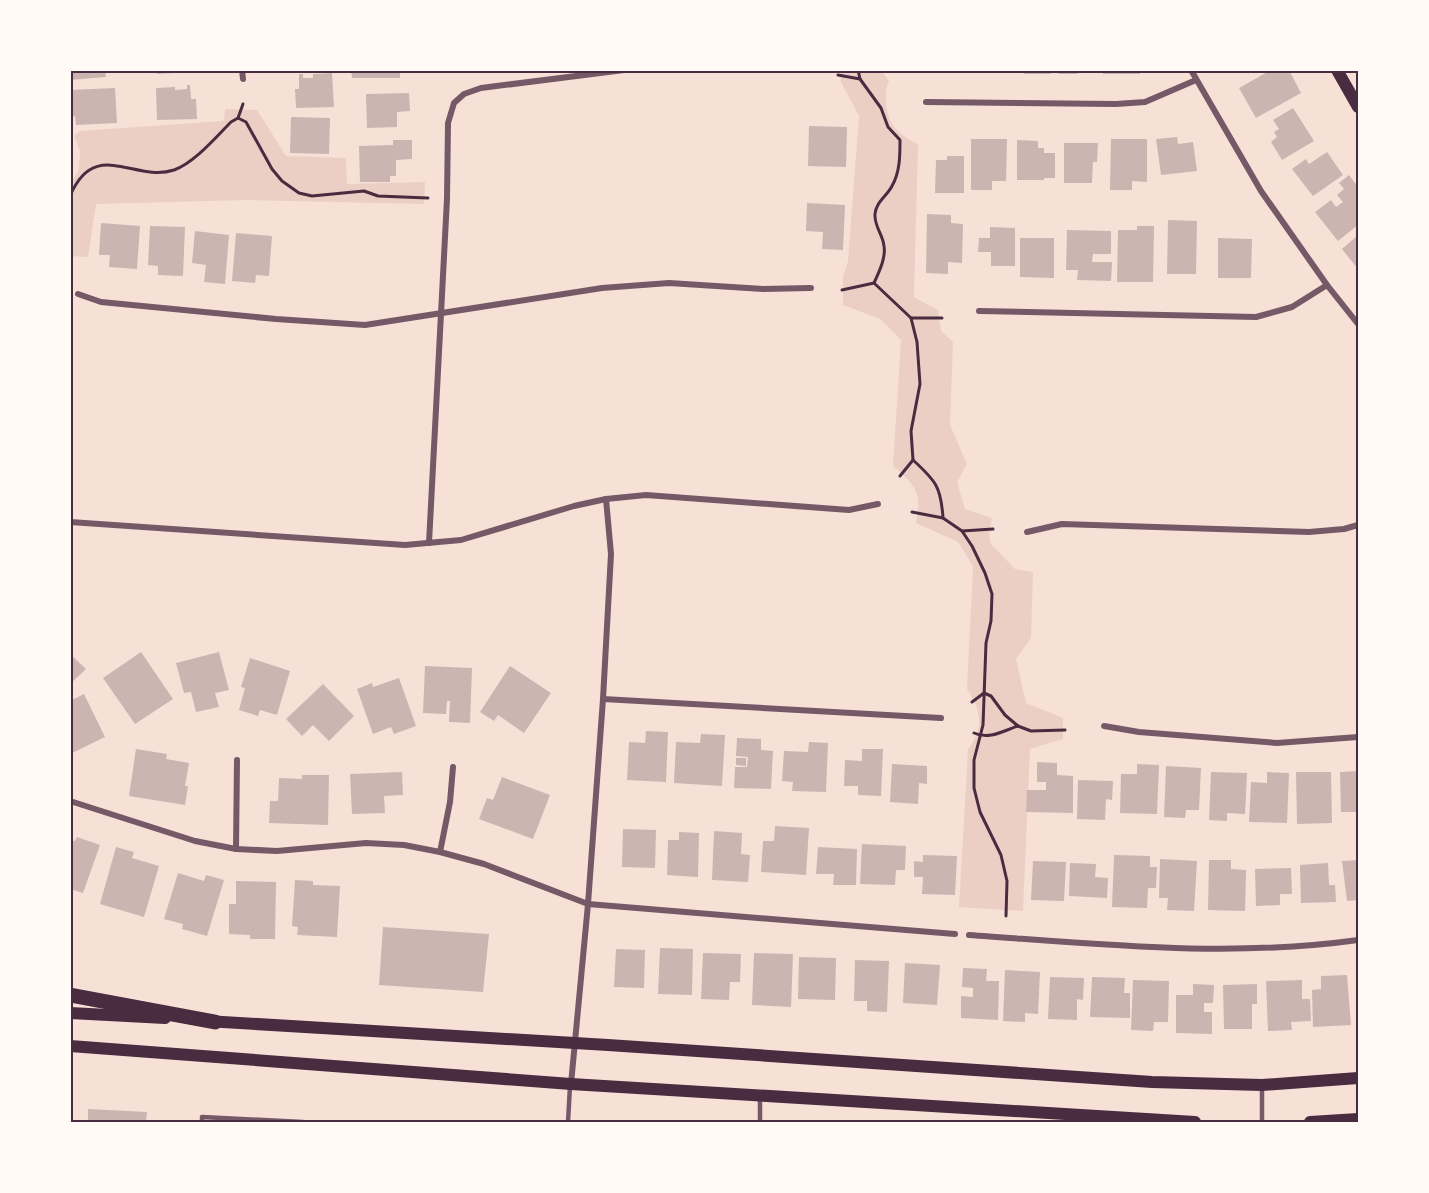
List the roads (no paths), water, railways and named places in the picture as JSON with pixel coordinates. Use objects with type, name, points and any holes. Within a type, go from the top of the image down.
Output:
[{"type":"highway","points":[[70,995],[215,1022]]},
{"type":"main road","points":[[1337,70],[1359,107]]},
{"type":"main road","points":[[70,1013],[575,1043],[1152,1082],[1262,1085],[1359,1078]]},
{"type":"main road","points":[[70,1046],[571,1084],[1195,1122]]},
{"type":"main road","points":[[1310,1122],[1359,1119]]},
{"type":"street","points":[[242,70],[243,79]]},
{"type":"street","points":[[429,543],[447,199],[448,123],[454,103],[464,94],[481,88],[624,70]]},
{"type":"street","points":[[1191,70],[1261,191],[1327,285],[1359,324]]},
{"type":"street","points":[[926,102],[1116,104],[1145,102],[1196,80]]},
{"type":"street","points":[[78,294],[101,302],[365,325],[602,288],[669,283],[764,289],[811,288]]},
{"type":"street","points":[[979,311],[1256,317],[1292,308],[1327,285]]},
{"type":"street","points":[[70,522],[405,545],[462,540],[574,506],[606,499],[646,495],[849,510],[879,504]]},
{"type":"street","points":[[571,1084],[588,904],[603,699],[611,554],[606,499]]},
{"type":"street","points":[[1027,532],[1062,524],[1309,532],[1344,529],[1359,525]]},
{"type":"street","points":[[603,699],[941,718]]},
{"type":"street","points":[[1104,726],[1139,732],[1278,742],[1359,737]]},
{"type":"street","points":[[236,849],[237,760]]},
{"type":"street","points":[[440,852],[450,802],[453,767]]},
{"type":"street","points":[[70,801],[195,842],[236,849],[277,851],[366,843],[404,845],[440,852],[484,864],[588,904],[955,934]]},
{"type":"street","points":[[969,935],[1167,948],[1238,950],[1312,947],[1359,940]]},
{"type":"lane","points":[[568,1122],[571,1084]]},
{"type":"lane","points":[[1262,1085],[1262,1122]]},
{"type":"lane","points":[[760,1096],[760,1122]]},
{"type":"lane","points":[[202,1122],[202,1117],[303,1122]]}]
